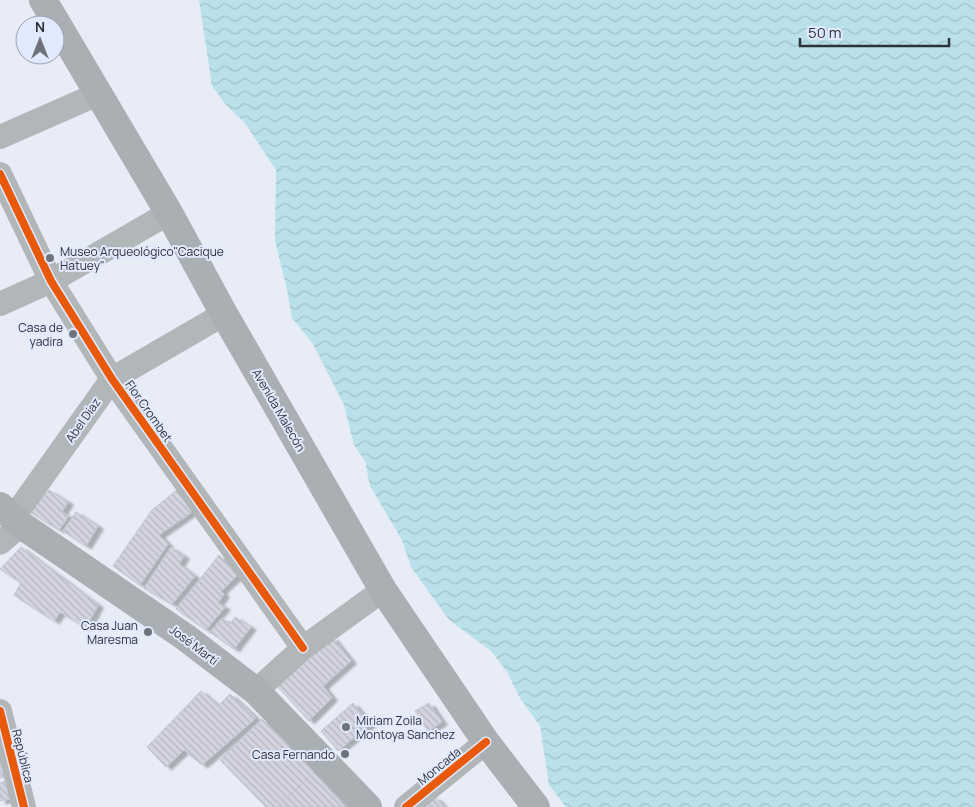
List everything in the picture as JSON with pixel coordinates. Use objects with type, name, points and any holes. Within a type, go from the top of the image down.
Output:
[{"type":"main road","name":"Avenida Malecón","points":[[43,0],[169,213],[224,314],[383,590],[486,742],[536,807]]},
{"type":"main road","name":"José Martí","points":[[12,516],[185,637],[256,691],[368,807]]},
{"type":"street","points":[[0,137],[98,94]]},
{"type":"street","name":"Flor Crombet","points":[[0,174],[51,281],[112,379],[303,648]]},
{"type":"street","points":[[0,304],[51,281],[169,213]]},
{"type":"street","name":"Abel Díaz","points":[[0,543],[12,516],[112,379],[224,314]]},
{"type":"street","points":[[256,691],[303,648],[383,590]]},
{"type":"street","name":"República","points":[[0,711],[24,807]]},
{"type":"street","name":"Moncada","points":[[406,807],[486,742]]},
{"type":"water","points":[[199,0],[975,0],[975,807],[566,807],[549,785],[540,726],[520,698],[507,672],[491,651],[449,620],[411,567],[402,540],[370,486],[365,461],[354,445],[344,405],[313,344],[292,318],[275,241],[276,170],[245,123],[226,105],[212,86]]},
{"type":"building","points":[[49,490],[68,502],[62,512],[69,516],[59,530],[30,512]]},
{"type":"building","points":[[177,490],[192,512],[159,535],[168,544],[140,585],[113,566],[152,510]]},
{"type":"building","points":[[76,512],[98,526],[86,546],[63,531]]},
{"type":"building","points":[[21,547],[98,605],[86,628],[60,612],[54,621],[14,595],[21,583],[0,569]]},
{"type":"building","points":[[171,547],[184,556],[179,564],[195,576],[172,604],[144,588]]},
{"type":"building","points":[[219,555],[237,576],[221,591],[224,594],[218,603],[225,607],[206,630],[176,609]]},
{"type":"building","points":[[235,617],[251,627],[234,649],[210,632],[222,618],[230,624]]},
{"type":"building","points":[[332,637],[351,661],[323,686],[332,698],[309,721],[276,685]]},
{"type":"building","points":[[201,691],[218,706],[230,694],[256,718],[202,765],[184,750],[166,767],[147,747]]},
{"type":"building","name":"Miriam Zoila Montoya Sanchez","points":[[353,703],[370,724],[338,751],[321,731]]},
{"type":"building","points":[[429,703],[442,722],[428,731],[415,711]]},
{"type":"building","points":[[262,719],[314,773],[277,807],[266,807],[220,760]]},
{"type":"building","points":[[0,757],[5,777],[0,778]]},
{"type":"building","points":[[314,773],[340,801],[334,807],[277,807]]},
{"type":"building","points":[[6,781],[10,799],[0,801],[0,783]]},
{"type":"building","points":[[435,797],[444,807],[425,807]]},
{"type":"building","points":[[340,801],[346,807],[334,807]]},
{"type":"cycle path","points":[[0,174],[51,281],[112,379],[303,648]]},
{"type":"cycle path","points":[[0,711],[24,807]]},
{"type":"cycle path","points":[[406,807],[486,742]]},
{"type":"place","name":"Museo Arqueológico\"Cacique Hatuey\"","points":[[50,258]]},
{"type":"place","name":"Casa de yadira","points":[[73,334]]},
{"type":"place","name":"Casa Juan Maresma","points":[[148,632]]},
{"type":"place","name":"Miriam Zoila Montoya Sanchez","points":[[346,727]]},
{"type":"place","name":"Casa Fernando","points":[[345,754]]}]
